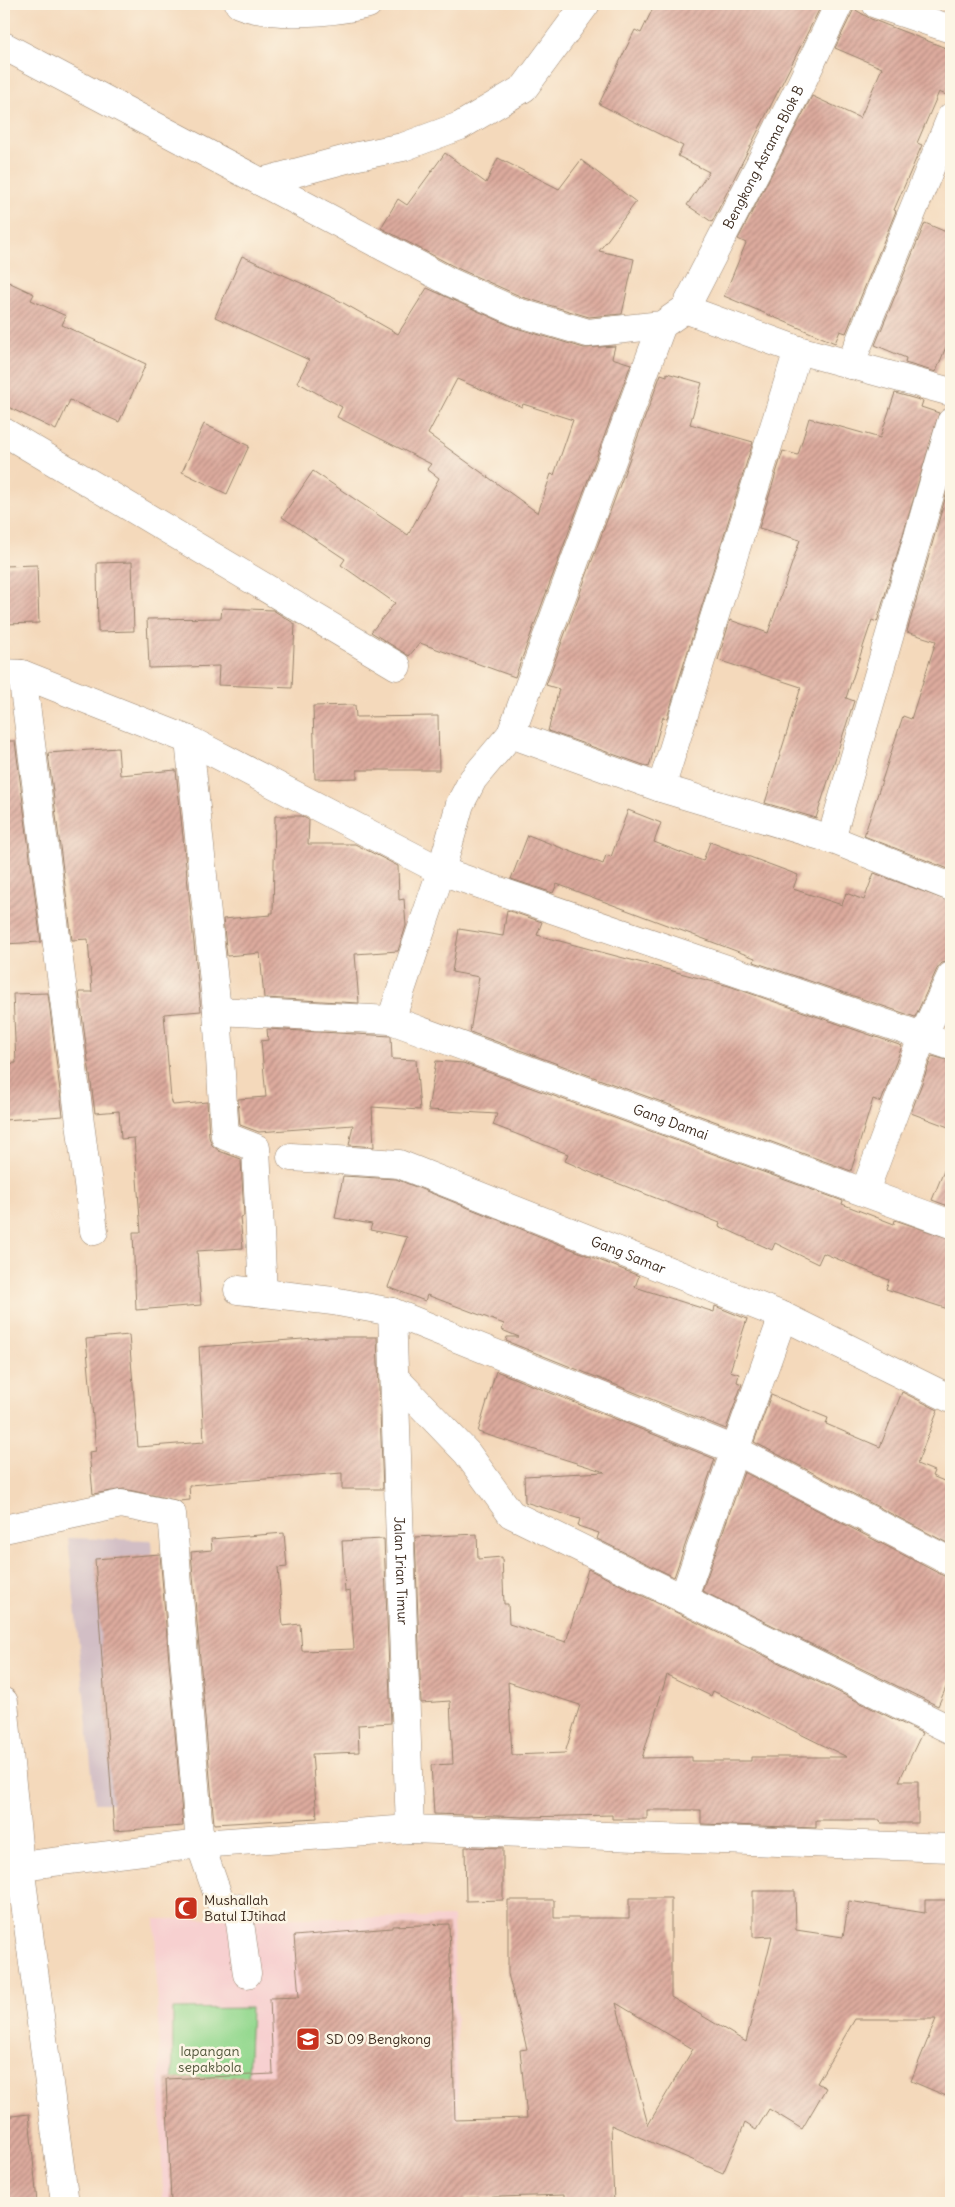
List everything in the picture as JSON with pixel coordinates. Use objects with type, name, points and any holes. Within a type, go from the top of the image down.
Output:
[{"type":"street","points":[[239,4],[288,11],[337,11],[368,4]]},
{"type":"street","points":[[261,182],[358,156],[403,147],[460,126],[524,88],[586,4]]},
{"type":"street","name":"Bengkong Asrama Blok B","points":[[685,308],[800,86],[839,4]]},
{"type":"street","points":[[876,4],[951,29]]},
{"type":"street","points":[[4,46],[450,282],[517,312],[588,333],[662,325],[685,308],[798,350],[951,392]]},
{"type":"street","points":[[850,365],[951,117]]},
{"type":"street","points":[[391,1020],[441,871],[460,804],[472,779],[511,734],[662,325]]},
{"type":"street","points":[[661,788],[798,350]]},
{"type":"street","points":[[831,839],[951,422]]},
{"type":"street","points":[[4,432],[398,666]]},
{"type":"street","points":[[94,1231],[13,674],[189,740],[441,871],[922,1038],[951,1046]]},
{"type":"street","points":[[511,734],[661,788],[831,839],[951,887]]},
{"type":"street","points":[[189,740],[217,1011],[225,1136],[256,1148],[251,1291],[333,1301],[392,1312],[735,1450],[951,1562]]},
{"type":"street","points":[[865,1191],[922,1038],[951,976]]},
{"type":"street","name":"Gang Damai","points":[[217,1011],[391,1020],[865,1191],[951,1224]]},
{"type":"street","name":"Gang Samar","points":[[291,1157],[399,1164],[782,1316],[951,1399]]},
{"type":"street","name":"Jalan Irian Timur","points":[[392,1312],[410,1829]]},
{"type":"street","points":[[683,1599],[782,1316]]},
{"type":"street","points":[[395,1378],[467,1454],[511,1514],[951,1730]]},
{"type":"street","points":[[4,1529],[121,1504],[172,1514],[200,1844],[220,1904],[238,1908],[246,1974]]},
{"type":"street","points":[[4,1702],[12,1867],[64,2203]]},
{"type":"street","points":[[12,1867],[200,1844],[410,1829],[951,1848]]},
{"type":"shaded area","points":[[68,1538],[151,1540],[168,1803],[95,1803]]},
{"type":"shaded area","name":"SD 09 Bengkong","points":[[453,1917],[460,2159],[372,2164],[370,2203],[163,2203],[155,1919]]},
{"type":"green space","name":"lapangan sepakbola","points":[[251,2008],[243,2197],[172,2186],[173,2009]]},
{"type":"building","points":[[655,4],[822,4],[712,222],[687,205],[709,172],[678,156],[683,146],[599,104],[635,30],[641,33]]},
{"type":"building","points":[[854,9],[871,19],[951,50],[951,97],[939,92],[917,143],[922,145],[894,210],[896,211],[846,333],[840,331],[835,343],[724,296],[746,243],[738,239],[812,96],[860,118],[882,68],[835,48]]},
{"type":"building","points":[[445,153],[486,183],[498,158],[559,189],[581,160],[636,202],[599,251],[634,259],[622,314],[589,317],[522,297],[457,268],[381,228],[398,199],[407,205]]},
{"type":"building","points":[[925,223],[951,234],[951,334],[936,372],[905,363],[906,358],[875,345]]},
{"type":"building","points":[[242,256],[338,300],[398,334],[427,288],[513,327],[584,348],[615,346],[612,358],[631,364],[515,677],[420,643],[409,656],[371,632],[395,603],[341,565],[345,559],[282,517],[313,471],[408,535],[439,478],[427,469],[431,464],[337,417],[342,407],[297,382],[309,360],[215,317]],"holes":[[[457,379],[522,407],[523,404],[573,420],[554,475],[551,474],[538,513],[428,434]]]},
{"type":"building","points":[[4,280],[34,294],[31,300],[66,316],[62,325],[146,364],[119,422],[70,400],[56,430],[4,405]]},
{"type":"building","points":[[667,373],[702,383],[690,424],[753,442],[667,718],[663,717],[649,767],[548,731],[559,689],[546,685],[661,374],[667,376]]},
{"type":"building","points":[[895,393],[923,401],[921,407],[939,413],[877,622],[872,620],[846,698],[854,701],[816,818],[765,803],[801,687],[718,660],[730,620],[768,633],[800,540],[759,528],[783,451],[798,455],[809,418],[880,438]]},
{"type":"building","points":[[204,424],[249,446],[227,494],[182,472]]},
{"type":"building","points":[[951,478],[951,870],[864,836],[903,716],[911,719],[936,641],[907,632]]},
{"type":"building","points":[[132,562],[134,631],[98,632],[97,563]]},
{"type":"building","points":[[37,565],[39,623],[4,624],[4,566]]},
{"type":"building","points":[[222,608],[273,610],[295,624],[292,688],[218,685],[219,666],[149,668],[147,619],[221,618]]},
{"type":"building","points":[[355,705],[356,717],[438,716],[439,770],[357,770],[357,778],[315,779],[313,706]]},
{"type":"building","points":[[4,741],[15,741],[41,942],[4,944]]},
{"type":"building","points":[[118,748],[120,775],[176,770],[201,1011],[164,1014],[171,1099],[173,1105],[207,1102],[209,1137],[212,1145],[219,1151],[241,1159],[244,1216],[240,1217],[243,1248],[197,1251],[201,1305],[136,1310],[133,1232],[141,1232],[134,1138],[121,1139],[119,1111],[95,1113],[79,992],[92,992],[88,939],[72,940],[48,753]]},
{"type":"building","points":[[628,810],[661,823],[654,842],[703,861],[710,842],[798,875],[793,889],[842,905],[846,893],[864,900],[874,873],[951,902],[951,961],[942,963],[937,969],[915,1017],[754,962],[755,958],[557,884],[553,893],[511,879],[528,835],[603,864],[606,855],[611,857]]},
{"type":"building","points":[[275,816],[301,816],[309,820],[308,844],[355,844],[398,866],[399,900],[404,899],[406,926],[398,951],[355,954],[359,1003],[264,998],[260,953],[227,956],[223,919],[271,915],[270,913],[273,913]]},
{"type":"building","points":[[507,910],[542,922],[537,935],[729,986],[902,1046],[881,1102],[873,1099],[851,1171],[470,1032],[479,977],[452,972],[459,929],[503,936]]},
{"type":"building","points":[[48,993],[63,1116],[4,1120],[4,1064],[16,1063],[13,994]]},
{"type":"building","points":[[267,1029],[391,1036],[392,1059],[416,1060],[420,1110],[372,1107],[374,1147],[349,1145],[353,1125],[259,1132],[240,1125],[238,1099],[266,1097],[261,1041],[268,1040]]},
{"type":"building","points":[[932,1056],[951,1061],[951,1128],[911,1113]]},
{"type":"building","points":[[436,1061],[463,1063],[843,1201],[842,1204],[894,1224],[895,1220],[951,1239],[951,1310],[886,1289],[889,1280],[823,1253],[818,1264],[775,1243],[772,1250],[719,1226],[720,1223],[594,1174],[565,1161],[568,1154],[493,1125],[497,1114],[428,1110]]},
{"type":"building","points":[[951,1156],[951,1207],[932,1200]]},
{"type":"building","points":[[343,1176],[396,1179],[639,1276],[635,1287],[714,1312],[715,1306],[747,1319],[730,1371],[739,1374],[737,1382],[742,1384],[726,1429],[506,1341],[507,1337],[519,1337],[502,1330],[504,1324],[427,1295],[425,1301],[388,1287],[407,1237],[370,1230],[372,1224],[335,1218]]},
{"type":"building","points":[[129,1335],[138,1447],[204,1442],[199,1347],[329,1337],[377,1337],[383,1489],[342,1489],[342,1473],[189,1485],[190,1500],[179,1501],[124,1489],[93,1494],[89,1452],[96,1451],[86,1339]]},
{"type":"building","points":[[496,1371],[715,1459],[674,1577],[597,1539],[599,1533],[578,1526],[580,1519],[525,1502],[524,1476],[605,1472],[478,1432]]},
{"type":"building","points":[[902,1392],[938,1410],[917,1464],[934,1471],[932,1476],[951,1484],[951,1545],[754,1442],[771,1395],[828,1418],[826,1424],[880,1447]]},
{"type":"building","points":[[744,1472],[951,1578],[951,1676],[938,1706],[702,1591]]},
{"type":"building","points":[[284,1533],[287,1567],[278,1568],[283,1626],[300,1624],[302,1651],[354,1649],[350,1591],[345,1592],[342,1541],[384,1539],[391,1723],[358,1725],[359,1752],[312,1754],[317,1818],[214,1824],[191,1552],[212,1550],[211,1539]]},
{"type":"building","points":[[477,1534],[478,1559],[502,1557],[504,1604],[508,1604],[509,1624],[566,1642],[588,1569],[922,1733],[899,1781],[918,1781],[918,1823],[881,1823],[880,1820],[816,1820],[816,1828],[701,1824],[701,1810],[647,1810],[647,1819],[612,1819],[612,1815],[526,1817],[434,1814],[431,1765],[453,1764],[450,1701],[421,1703],[415,1537]],"holes":[[[667,1675],[711,1696],[713,1691],[847,1757],[751,1757],[751,1761],[692,1761],[692,1757],[642,1758]],[[508,1682],[580,1705],[565,1753],[512,1755]]]},
{"type":"building","points":[[160,1554],[183,1826],[114,1831],[95,1559]]},
{"type":"building","points":[[465,1847],[503,1848],[503,1900],[466,1901]]},
{"type":"building","points":[[753,1891],[795,1891],[796,1930],[843,1937],[849,1901],[925,1913],[925,1900],[951,1900],[951,2098],[911,2081],[936,2019],[855,2019],[817,2083],[826,2088],[802,2129],[769,2109],[756,2130],[745,2123],[723,2173],[611,2125],[614,2203],[564,2203],[564,2195],[466,2198],[466,2203],[171,2203],[166,2079],[273,2074],[270,1998],[299,1997],[294,1936],[392,1928],[392,1926],[449,1924],[455,2120],[527,2118],[520,2050],[527,2049],[508,1974],[508,1900],[554,1900],[554,1918],[629,1918],[629,1898],[671,1898],[671,1997],[746,2042],[772,1936],[753,1937]],"holes":[[[616,2003],[693,2049],[648,2125]]]},
{"type":"building","points":[[29,2114],[37,2203],[4,2203],[4,2117]]},
{"type":"place","name":"Mushallah Batul IJtihad","points":[[186,1908]]},
{"type":"place","name":"SD 09 Bengkong","points":[[308,2039]]}]
